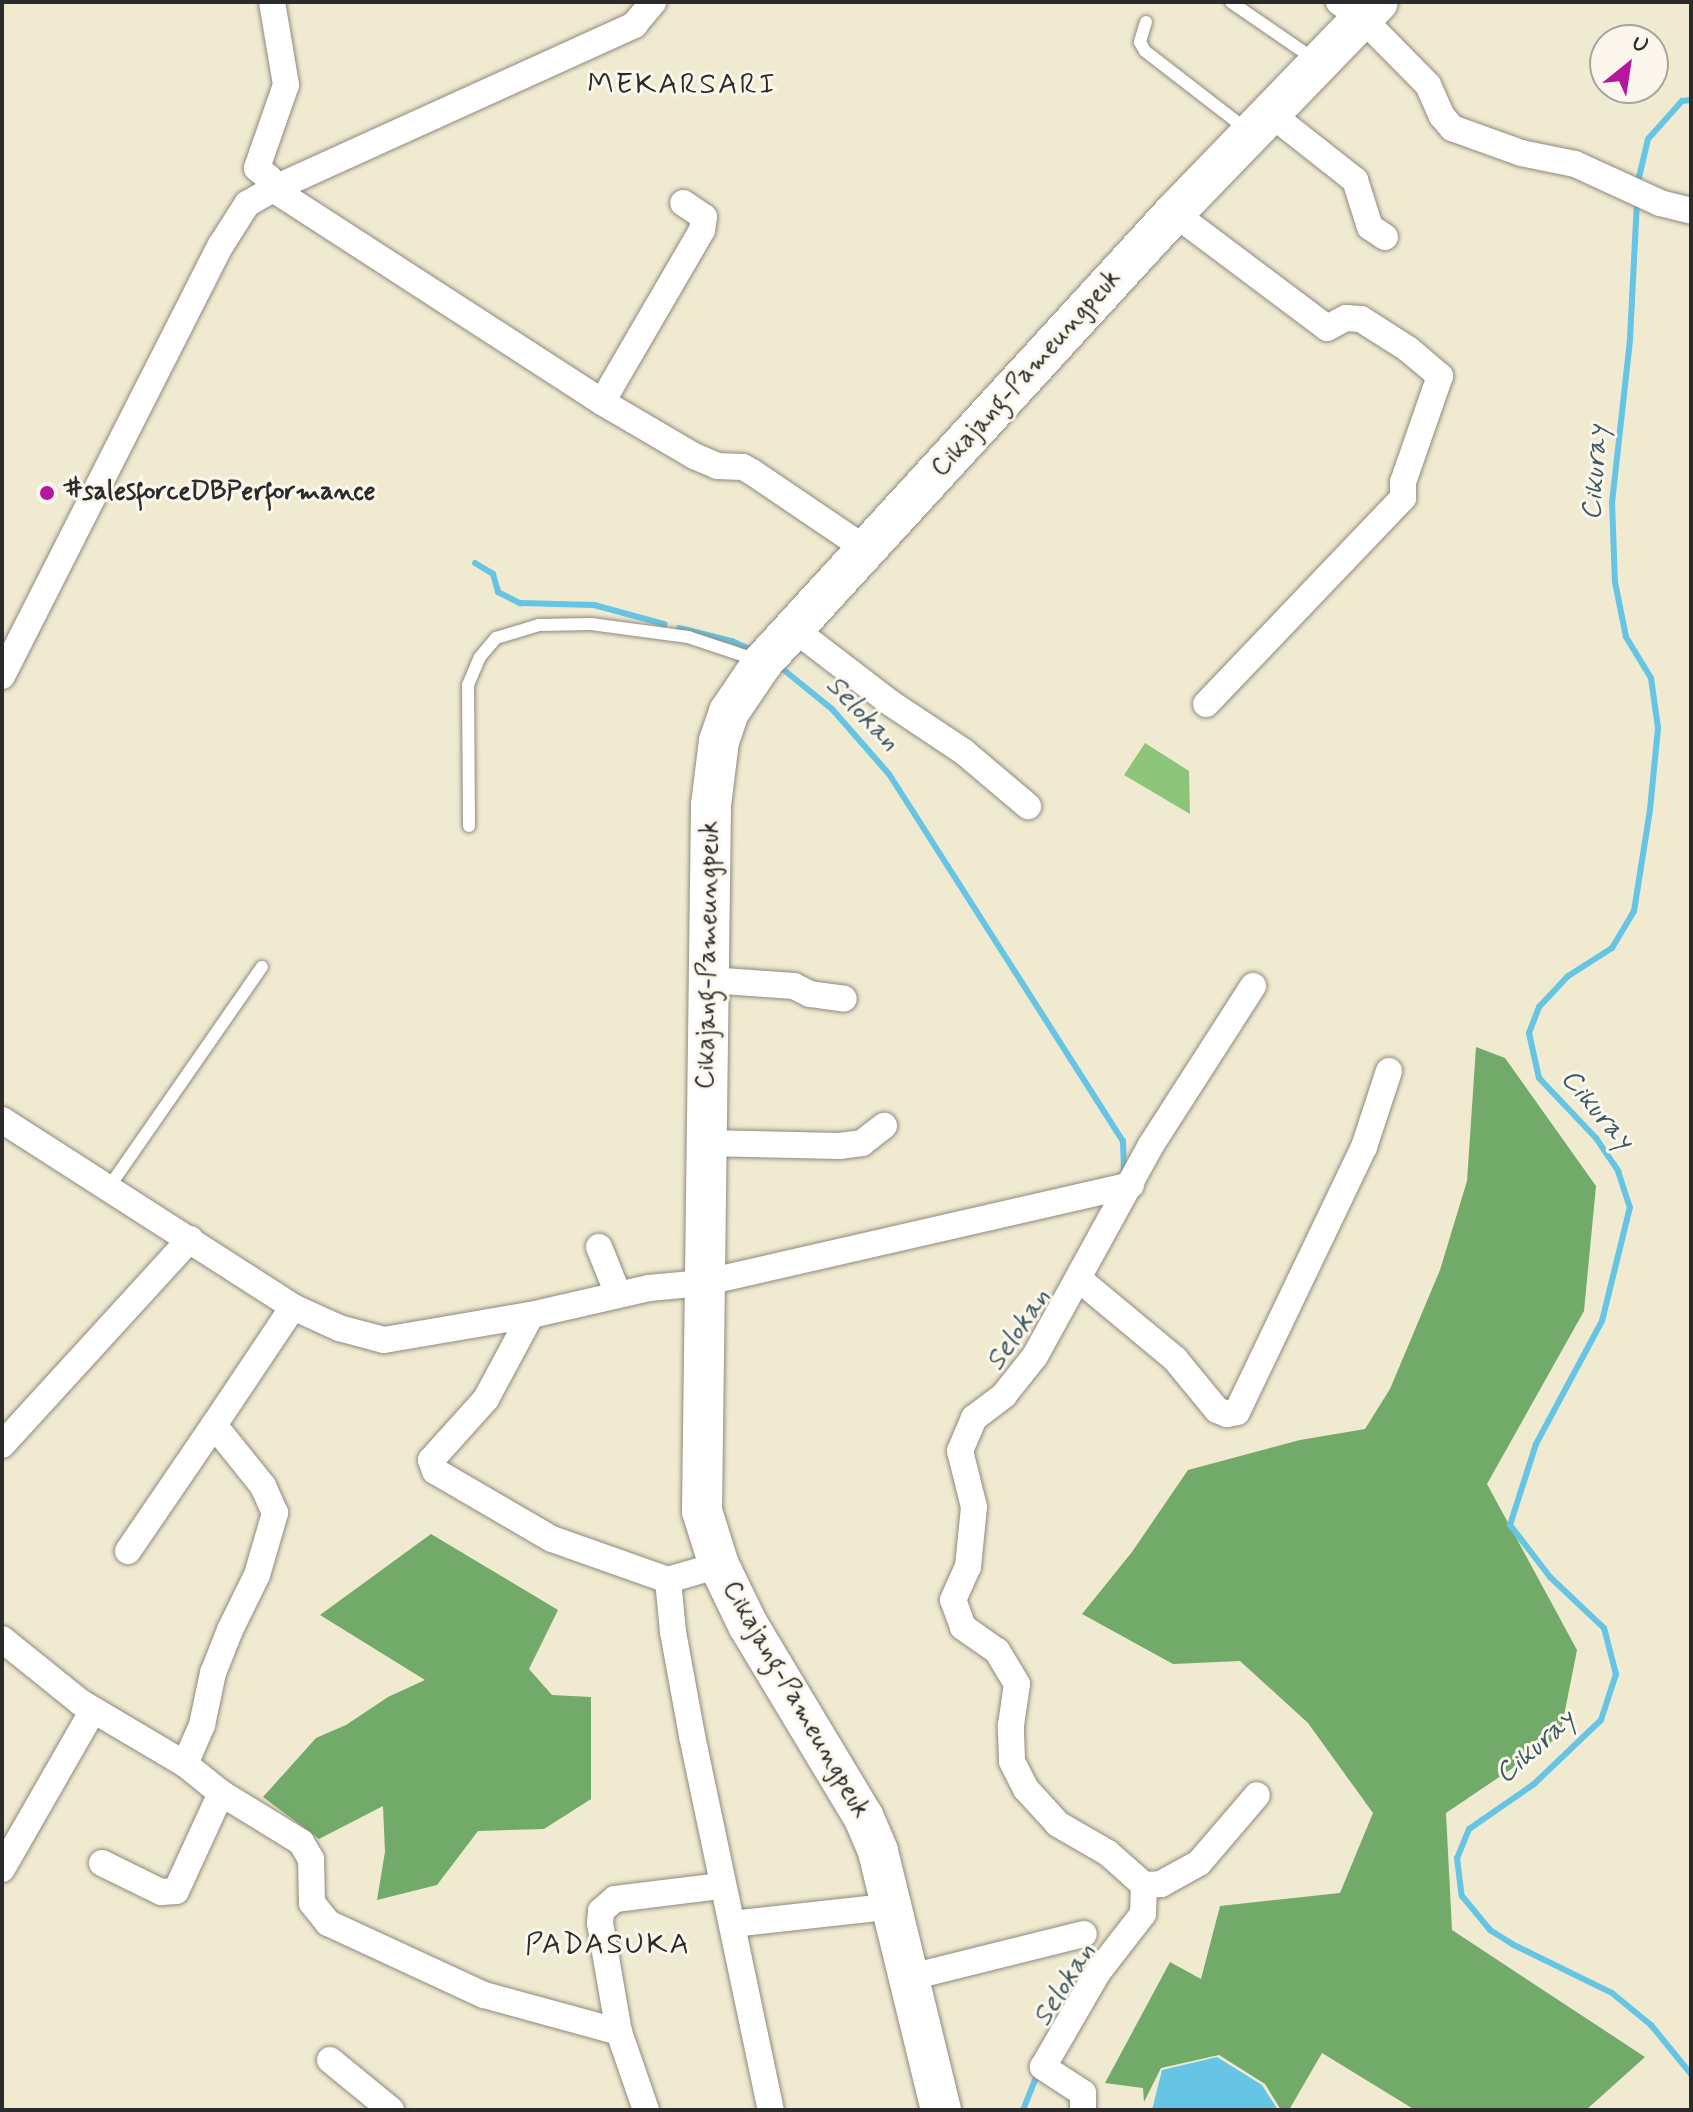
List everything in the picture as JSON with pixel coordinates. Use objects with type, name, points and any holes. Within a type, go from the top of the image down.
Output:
[{"type":"main road","name":"Cikajang-Pameungpeuk","points":[[941,2110],[895,1906],[878,1851],[864,1818],[748,1625],[719,1565],[701,1499],[711,805],[719,741],[729,712],[775,650],[1174,213],[1320,63],[1360,7]]},
{"type":"street","points":[[272,2],[286,85],[257,168],[269,178],[273,189],[602,402],[694,456],[717,466],[743,467],[752,472],[867,550]]},
{"type":"street","points":[[2,676],[221,245],[247,204],[273,189],[634,25],[653,2]]},
{"type":"street","points":[[1360,7],[1428,85],[1442,116],[1452,128],[1616,180],[1660,203],[1691,211]]},
{"type":"street","points":[[1261,124],[1355,180],[1370,227],[1385,237]]},
{"type":"street","points":[[602,402],[702,230],[704,217],[683,203]]},
{"type":"street","points":[[1174,213],[1327,328],[1346,318],[1361,319],[1414,353],[1440,376],[1403,482],[1403,498],[1206,704]]},
{"type":"street","points":[[775,650],[889,702],[964,752],[1028,806]]},
{"type":"street","points":[[709,980],[794,986],[810,994],[844,999]]},
{"type":"street","points":[[1253,986],[1120,1188],[1080,1280],[1035,1356],[1004,1395],[974,1418],[960,1451],[974,1507],[968,1567],[953,1600],[963,1627],[997,1651],[1017,1684],[1011,1725],[1012,1761],[1026,1789],[1058,1824],[1108,1853],[1144,1885],[1161,1884],[1199,1863],[1257,1795]]},
{"type":"street","points":[[1080,1280],[1175,1359],[1217,1410],[1227,1414],[1237,1412],[1364,1147],[1389,1071]]},
{"type":"street","points":[[2,1120],[293,1307],[339,1328],[384,1340],[531,1315],[618,1294],[703,1283],[1120,1188]]},
{"type":"street","points":[[705,1143],[839,1146],[862,1143],[884,1126]]},
{"type":"street","points":[[2,1445],[190,1239]]},
{"type":"street","points":[[599,1247],[618,1294]]},
{"type":"street","points":[[128,1551],[293,1307]]},
{"type":"street","points":[[531,1315],[486,1399],[431,1460],[435,1471],[552,1539],[668,1580],[719,1565]]},
{"type":"street","points":[[185,1764],[202,1725],[213,1673],[257,1575],[275,1513],[263,1486],[214,1425]]},
{"type":"street","points":[[668,1580],[673,1632],[721,1886],[732,1924],[771,2110]]},
{"type":"street","points":[[2,1639],[32,1666],[93,1710],[185,1764],[221,1793],[292,1836],[307,1850],[312,1903],[328,1923],[497,2000],[619,2032]]},
{"type":"street","points":[[2,1869],[93,1710]]},
{"type":"street","points":[[102,1863],[161,1892],[176,1891],[221,1793]]},
{"type":"street","points":[[1083,2110],[1083,2093],[1043,2067],[1098,1972],[1143,1914],[1144,1885]]},
{"type":"street","points":[[646,2110],[619,2032],[600,1923],[601,1911],[615,1899],[721,1886]]},
{"type":"street","points":[[732,1924],[895,1906]]},
{"type":"street","points":[[911,1977],[1084,1934]]},
{"type":"street","points":[[330,2060],[391,2110]]},
{"type":"lane","points":[[1231,2],[1320,63]]},
{"type":"lane","points":[[1146,22],[1140,42],[1145,51],[1261,124]]},
{"type":"lane","points":[[469,826],[468,685],[480,657],[496,638],[539,625],[591,624],[775,650]]},
{"type":"lane","points":[[109,1187],[262,967]]},
{"type":"green space","points":[[1145,743],[1189,771],[1190,814],[1124,775]]},
{"type":"green space","points":[[1476,1047],[1505,1058],[1596,1186],[1584,1311],[1487,1484],[1577,1650],[1560,1736],[1446,1813],[1452,1930],[1645,2057],[1586,2110],[1415,2110],[1322,2053],[1289,2110],[1281,2110],[1265,2084],[1219,2055],[1161,2068],[1144,2102],[1143,2088],[1105,2083],[1170,1962],[1201,1979],[1220,1906],[1340,1893],[1373,1813],[1308,1723],[1240,1661],[1173,1664],[1082,1614],[1132,1552],[1188,1470],[1300,1440],[1365,1429],[1390,1389],[1440,1270],[1467,1181]]},
{"type":"green space","points":[[431,1534],[558,1610],[529,1669],[552,1695],[591,1697],[591,1799],[544,1829],[478,1831],[437,1885],[377,1900],[385,1852],[383,1806],[319,1839],[263,1797],[316,1738],[346,1725],[388,1697],[425,1680],[320,1615]]},
{"type":"water","points":[[1217,2057],[1262,2085],[1278,2110],[1152,2110],[1162,2070]]},
{"type":"waterway","name":"Cikuray","points":[[1637,186],[1648,139],[1682,101],[1691,100]]},
{"type":"waterway","name":"Cikuray","points":[[1637,201],[1630,340],[1612,502],[1615,582],[1626,637],[1651,678],[1658,728],[1650,810],[1634,911],[1612,948],[1568,976],[1539,1007],[1529,1033],[1539,1078],[1596,1138],[1618,1171],[1630,1207],[1602,1321],[1536,1444],[1510,1525],[1550,1577],[1604,1628],[1616,1674],[1601,1720],[1534,1784],[1469,1829],[1457,1858],[1462,1896],[1490,1930],[1612,1993],[1651,2025],[1691,2074]]},
{"type":"waterway","name":"Selokan","points":[[475,563],[493,574],[498,592],[520,603],[594,605],[664,624]]},
{"type":"waterway","name":"Selokan","points":[[679,628],[732,641],[756,652]]},
{"type":"waterway","name":"Selokan","points":[[779,666],[832,709],[889,774],[1123,1141],[1124,1171]]},
{"type":"waterway","name":"Selokan","points":[[1023,2110],[1039,2070]]},
{"type":"place","name":"#salesforceDBPerformance","points":[[47,493]]},
{"type":"district","name":"MEKARSARI","points":[[682,85]]},
{"type":"district","name":"PADASUKA","points":[[608,1945]]}]
